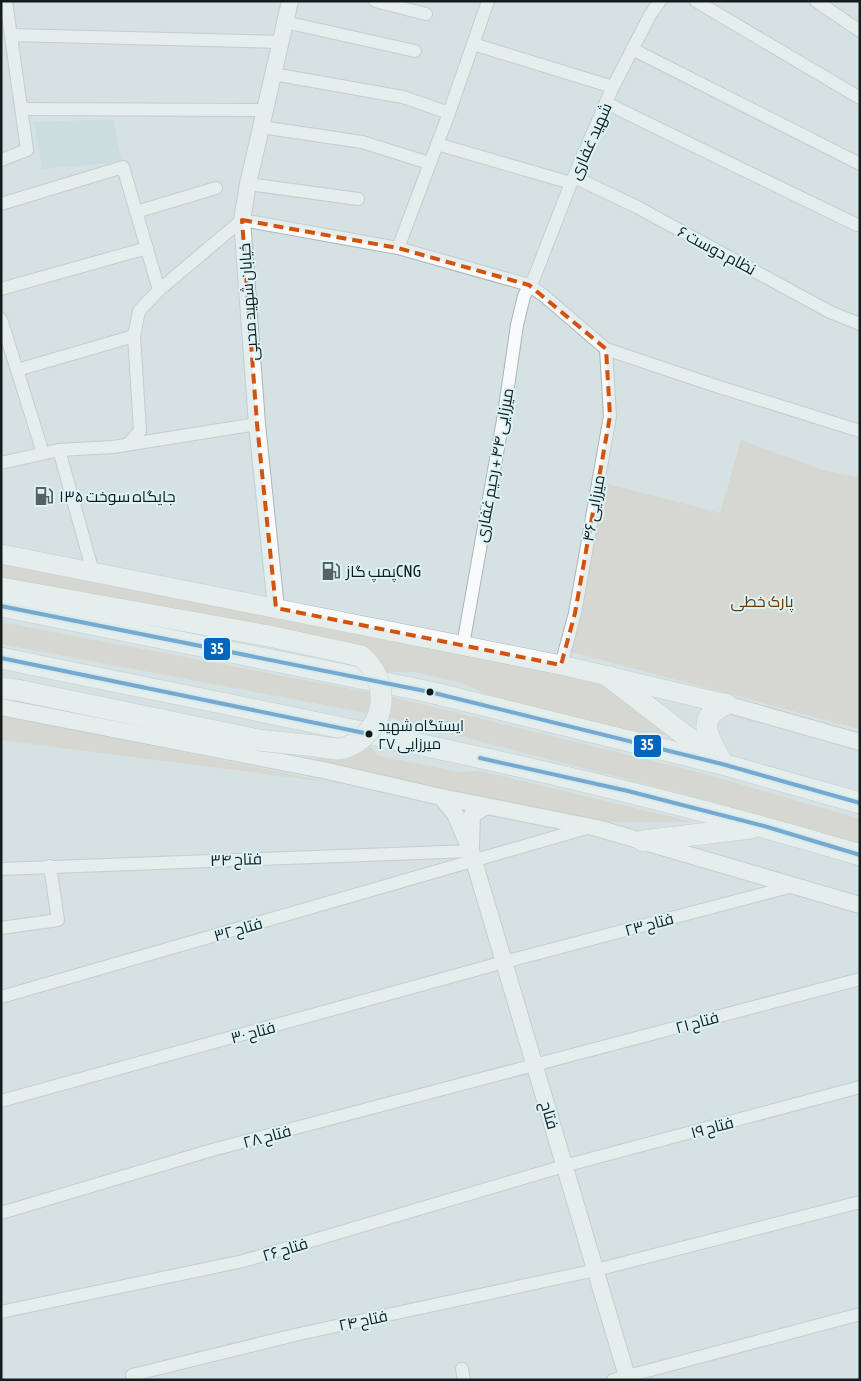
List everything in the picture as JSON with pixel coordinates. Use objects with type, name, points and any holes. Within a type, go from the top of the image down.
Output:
[{"type":"highway","points":[[1,688],[258,740],[340,749],[354,744],[367,734],[377,720],[382,703],[377,677],[368,662],[361,656],[269,636],[2,592]]},
{"type":"highway","points":[[2,592],[430,692],[722,764],[860,803]]},
{"type":"highway","points":[[1,658],[628,791],[764,826],[860,855]]},
{"type":"highway","points":[[608,676],[722,764]]},
{"type":"highway","points":[[722,764],[707,732],[707,721],[714,709],[726,704]]},
{"type":"highway","points":[[643,841],[764,826]]},
{"type":"main road","points":[[1,554],[561,665],[726,704]]},
{"type":"street","points":[[1,160],[27,150],[6,1]]},
{"type":"street","name":"خیابان شهید محبی","points":[[276,608],[256,424],[242,220],[260,127],[290,1]]},
{"type":"street","points":[[375,1],[426,14]]},
{"type":"street","points":[[398,248],[449,114],[488,1]]},
{"type":"street","name":"شهید غفاری","points":[[529,285],[534,278],[572,180],[613,87],[650,15],[660,1]]},
{"type":"street","points":[[696,1],[860,98]]},
{"type":"street","points":[[816,1],[860,31]]},
{"type":"street","points":[[285,22],[415,51]]},
{"type":"street","points":[[10,36],[280,42]]},
{"type":"street","points":[[473,44],[613,87]]},
{"type":"street","points":[[632,49],[860,164]]},
{"type":"street","points":[[273,74],[403,97],[449,114]]},
{"type":"street","points":[[606,103],[857,225]]},
{"type":"street","points":[[21,109],[265,110]]},
{"type":"street","points":[[260,127],[362,142],[430,163]]},
{"type":"street","name":"نظام دوست ۶","points":[[437,144],[572,180],[636,207],[830,312],[860,324]]},
{"type":"street","points":[[1,204],[123,167],[159,290]]},
{"type":"street","points":[[248,184],[358,199]]},
{"type":"street","points":[[136,212],[216,188]]},
{"type":"street","points":[[128,444],[140,431],[134,336],[139,311],[159,290],[242,220],[398,248],[529,285],[606,349],[860,431]]},
{"type":"street","points":[[1,290],[147,248]]},
{"type":"street","name":"میرزایی ۴۴ + رحیم غفاری","points":[[463,645],[504,414],[517,325],[524,296],[529,285]]},
{"type":"street","points":[[1,318],[43,453]]},
{"type":"street","points":[[17,370],[134,336]]},
{"type":"street","name":"میرزایی ۴۶","points":[[561,665],[574,613],[610,416],[606,349]]},
{"type":"street","points":[[1,463],[59,450],[128,444],[256,424]]},
{"type":"street","points":[[59,450],[93,572]]},
{"type":"street","points":[[726,704],[860,742]]},
{"type":"street","points":[[1,707],[323,770],[441,797],[591,827],[860,905]]},
{"type":"street","name":"فتاح","points":[[441,797],[455,814],[472,856],[596,1270],[623,1379]]},
{"type":"street","name":"فتاح","points":[[472,856],[472,815],[486,806]]},
{"type":"street","points":[[472,856],[591,827]]},
{"type":"street","name":"فتاح ۳۴","points":[[1,869],[50,866],[472,856]]},
{"type":"street","name":"فتاح ۳۲","points":[[1,997],[472,856]]},
{"type":"street","points":[[1,928],[58,920],[50,866]]},
{"type":"street","name":"فتاح ۲۳","points":[[504,962],[793,886]]},
{"type":"street","name":"فتاح ۳۰","points":[[1,1101],[504,962]]},
{"type":"street","name":"فتاح ۲۱","points":[[535,1066],[860,979]]},
{"type":"street","name":"فتاح ۲۸","points":[[1,1213],[212,1150],[535,1066]]},
{"type":"street","name":"فتاح ۱۹","points":[[564,1166],[860,1088]]},
{"type":"street","name":"فتاح ۲۶","points":[[1,1312],[243,1262],[564,1166]]},
{"type":"street","name":"فتاح ۲۴","points":[[132,1375],[299,1334],[596,1270],[860,1202]]},
{"type":"street","points":[[623,1379],[860,1314]]},
{"type":"highlighted area","points":[[242,220],[398,248],[529,285],[606,349],[610,416],[575,613],[561,665],[276,608],[257,424]]},
{"type":"shaded area","points":[[113,119],[122,162],[42,169],[34,122]]},
{"type":"green space","name":"پارک خطی","points":[[741,440],[823,470],[860,478],[860,729],[572,652],[604,483],[720,513]]},
{"type":"green space","points":[[1,561],[603,683],[668,732],[657,739],[488,695],[462,683],[415,672],[384,672],[144,618],[1,577]]},
{"type":"green space","points":[[1,622],[388,696],[697,772],[860,819],[860,844],[687,795],[383,716],[1,644]]},
{"type":"green space","points":[[1,715],[328,782],[1,740]]},
{"type":"green space","points":[[329,736],[367,744],[379,756],[459,772],[480,771],[693,822],[599,822],[315,763]]},
{"type":"transit line","name":"35","points":[[1,606],[430,692],[722,764],[860,803]]},
{"type":"transit line","name":"35","points":[[1,658],[369,734]]},
{"type":"transit line","name":"35","points":[[480,758],[628,791],[764,826],[860,855]]},
{"type":"place","name":"جایگاه سوخت ۱۳۵","points":[[44,496]]},
{"type":"place","name":"پمپ گازCNG","points":[[331,571]]},
{"type":"place","name":"ایستگاه شهید میرزایی ۲۷","points":[[369,734]]}]
